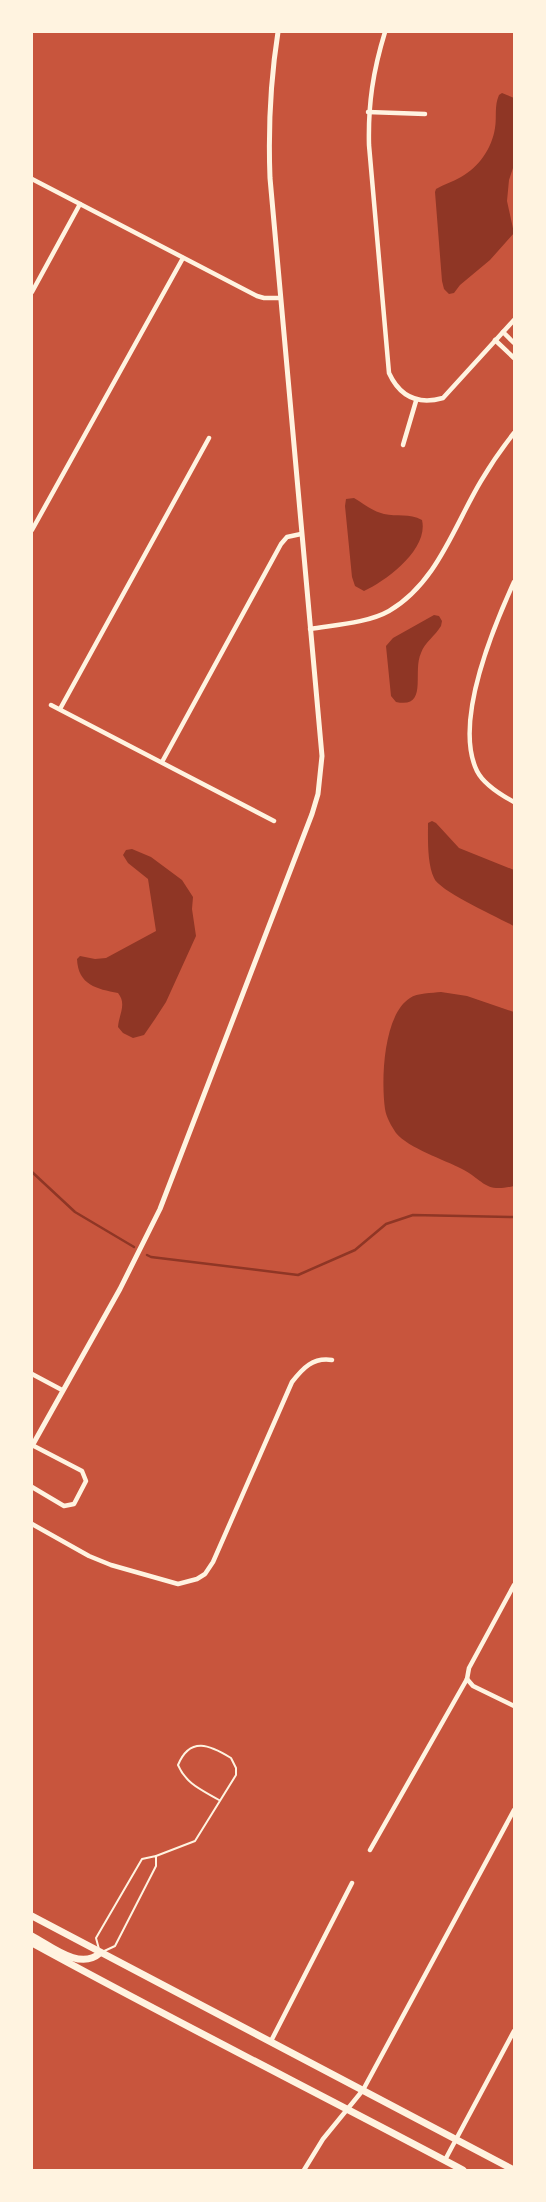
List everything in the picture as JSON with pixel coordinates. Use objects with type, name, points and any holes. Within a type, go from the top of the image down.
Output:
[{"type":"highway","points":[[32,1916],[514,2170]]},
{"type":"highway","points":[[32,1936],[76,1960],[87,1960],[100,1952]]},
{"type":"highway","points":[[32,1943],[463,2171]]},
{"type":"street","points":[[32,1487],[64,1506],[74,1504],[86,1481],[82,1471],[32,1446],[125,1280],[160,1209],[318,794],[322,756],[280,298],[268,135],[270,84],[278,32]]},
{"type":"street","points":[[385,32],[374,67],[368,112],[380,289],[389,373],[395,386],[416,401],[443,398],[514,320]]},
{"type":"street","points":[[368,112],[425,114]]},
{"type":"street","points":[[32,178],[257,296],[264,299],[280,298]]},
{"type":"street","points":[[32,292],[80,204]]},
{"type":"street","points":[[32,530],[183,258]]},
{"type":"street","points":[[502,332],[514,343]]},
{"type":"street","points":[[495,340],[514,358]]},
{"type":"street","points":[[403,445],[416,401]]},
{"type":"street","points":[[310,629],[359,621],[387,612],[424,581],[436,565],[481,481],[514,433]]},
{"type":"street","points":[[60,709],[209,438]]},
{"type":"street","points":[[162,762],[281,544],[287,537],[301,534]]},
{"type":"street","points":[[514,582],[488,643],[470,715],[470,739],[472,758],[478,774],[514,802]]},
{"type":"street","points":[[51,705],[274,821]]},
{"type":"street","points":[[32,1524],[89,1556],[125,1570],[178,1584],[197,1579],[205,1574],[214,1562],[292,1382],[312,1362],[320,1359],[332,1360]]},
{"type":"street","points":[[32,1374],[62,1390]]},
{"type":"street","points":[[370,1850],[467,1679],[469,1668],[514,1585]]},
{"type":"street","points":[[467,1679],[472,1686],[514,1706]]},
{"type":"street","points":[[304,2171],[323,2139],[363,2090],[514,1810]]},
{"type":"street","points":[[270,2042],[352,1883]]},
{"type":"street","points":[[444,2161],[514,2031]]},
{"type":"lane","points":[[156,1856],[156,1866],[115,1946],[100,1952],[96,1938],[142,1858],[156,1856],[195,1841],[236,1775],[231,1758],[201,1744],[190,1747],[182,1755],[178,1765],[182,1774],[189,1783],[219,1800]]},
{"type":"shaded area","points":[[502,93],[514,98],[514,165],[507,201],[514,233],[490,260],[454,293],[449,294],[442,281],[435,192],[436,189],[468,173],[484,156],[491,143],[496,124],[497,103]]},
{"type":"shaded area","points":[[354,498],[380,513],[422,520],[419,542],[413,553],[394,572],[364,591],[355,586],[352,577],[345,506],[346,499]]},
{"type":"shaded area","points":[[434,615],[439,616],[441,626],[421,653],[416,695],[406,703],[396,702],[391,696],[386,646],[393,638]]},
{"type":"shaded area","points":[[432,821],[459,848],[514,870],[514,926],[446,890],[434,878],[428,843],[428,823]]},
{"type":"shaded area","points":[[132,849],[151,857],[182,880],[193,897],[196,936],[166,1002],[144,1035],[133,1038],[118,1027],[121,997],[118,993],[103,990],[85,980],[78,968],[77,959],[80,956],[106,958],[156,931],[148,879],[128,863],[123,855],[126,850]]},
{"type":"shaded area","points":[[441,992],[467,996],[514,1012],[514,1186],[490,1187],[462,1169],[418,1149],[396,1133],[387,1115],[384,1066],[394,1019],[401,1007],[413,996]]},
{"type":"waterway","points":[[32,1172],[75,1212],[134,1247]]},
{"type":"waterway","points":[[147,1255],[298,1275],[355,1250],[386,1224],[413,1215],[514,1217]]}]
